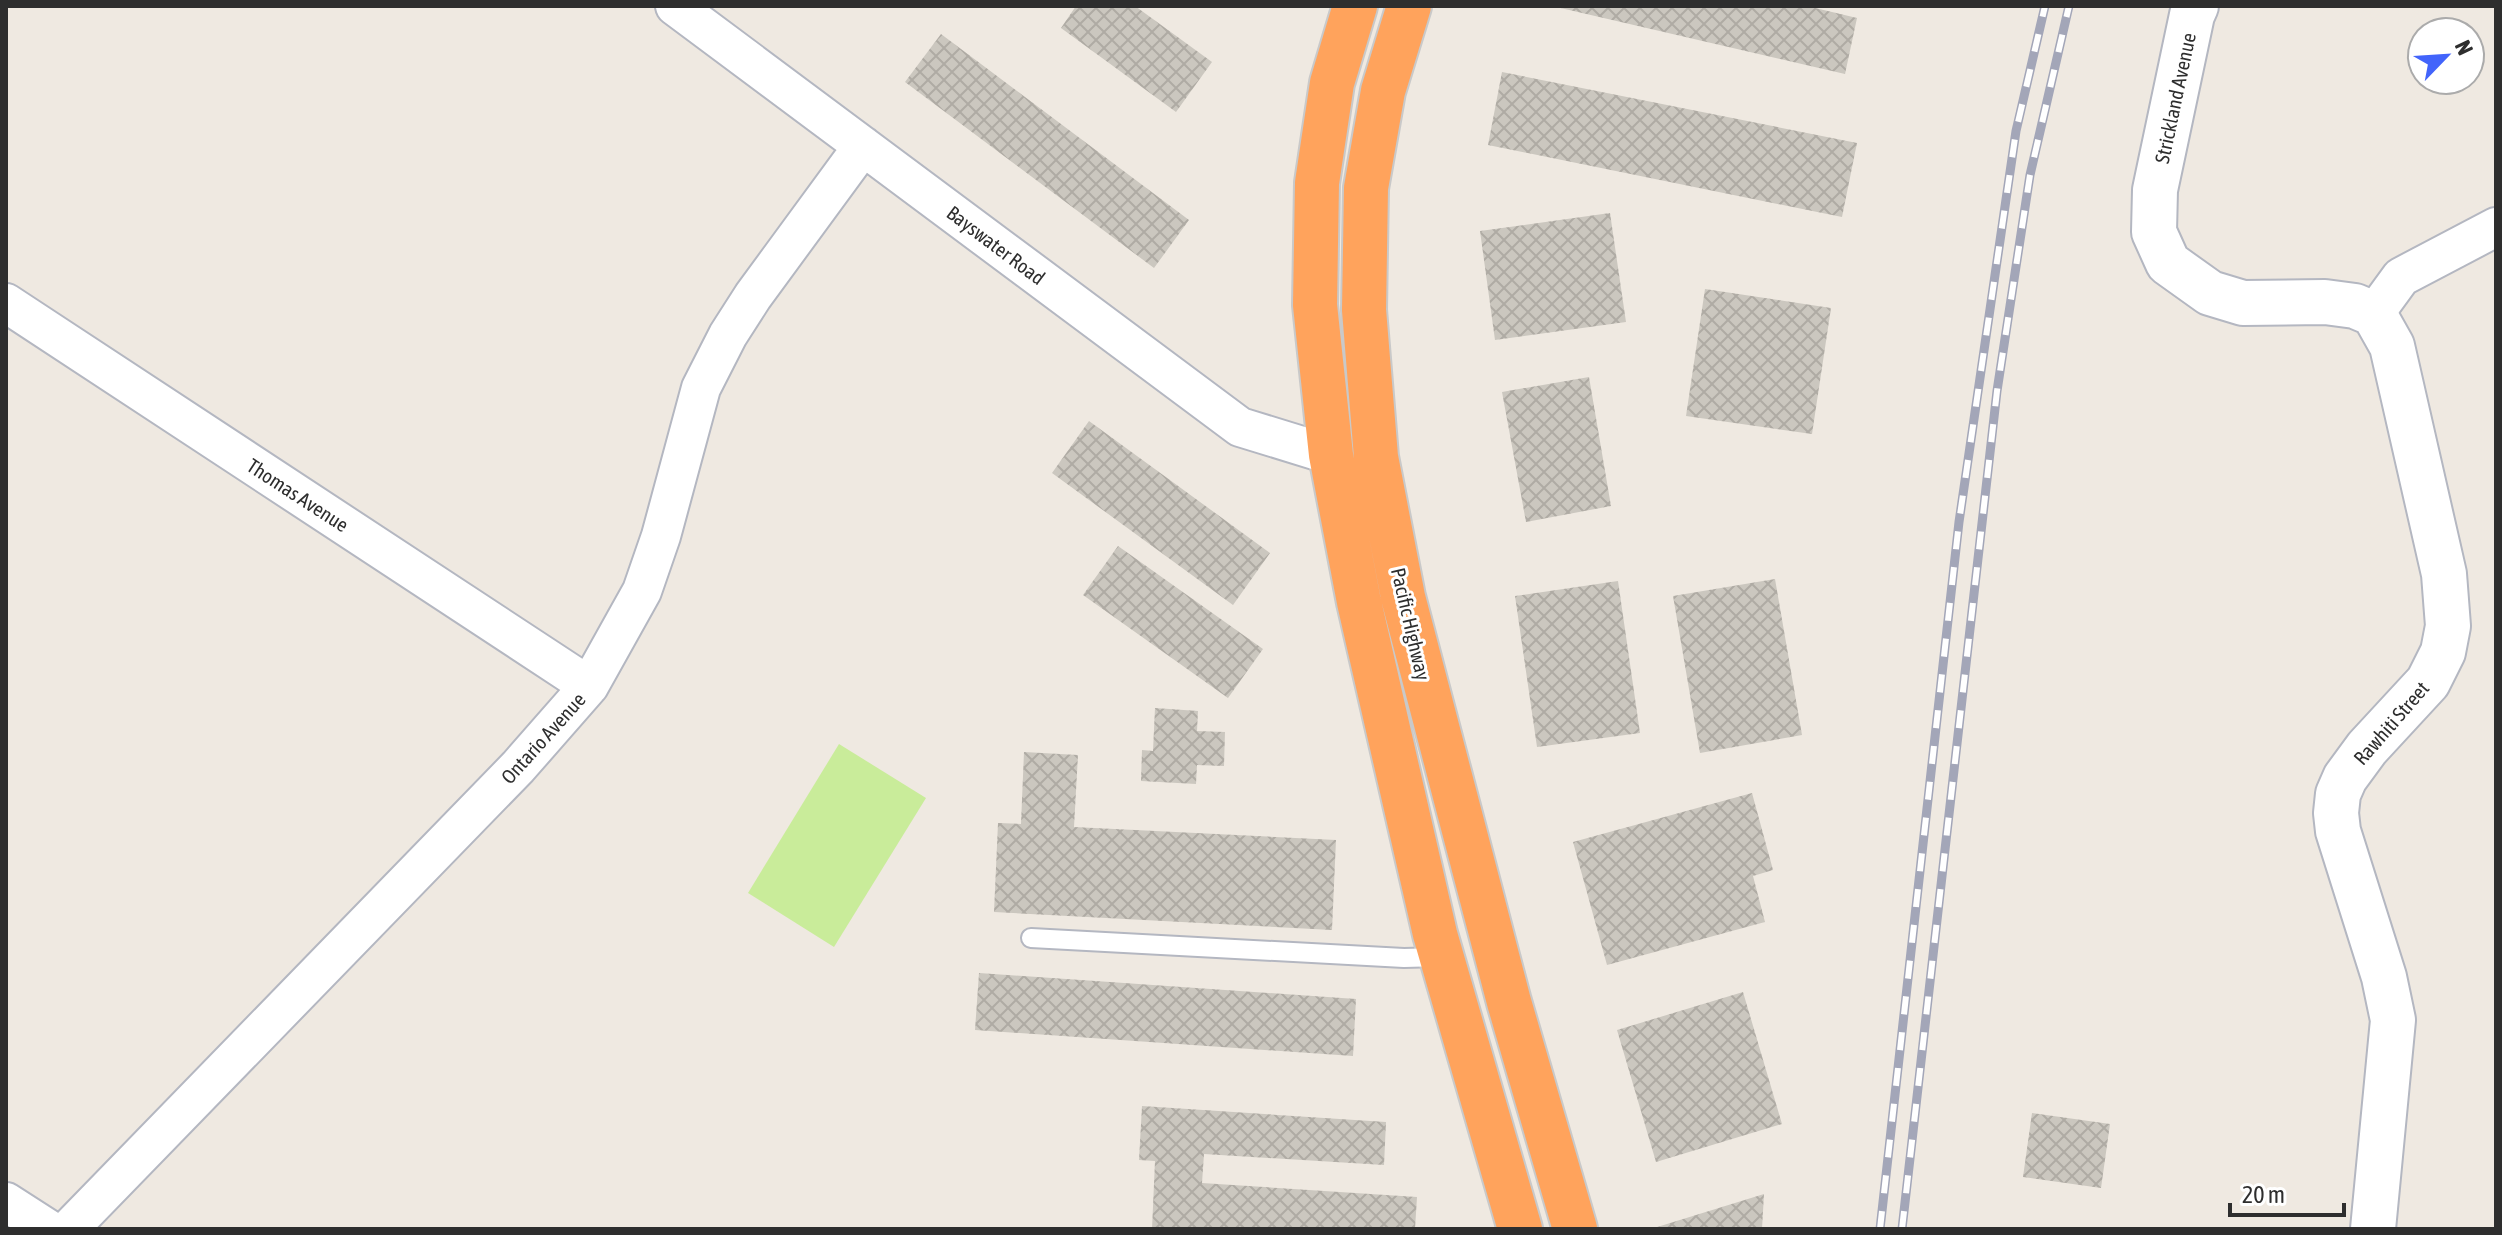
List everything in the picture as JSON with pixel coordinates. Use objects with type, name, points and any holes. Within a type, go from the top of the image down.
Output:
[{"type":"highway","points":[[1355,6],[1332,83],[1317,183],[1315,305],[1331,455],[1359,602],[1441,957],[1520,1229]]},
{"type":"highway","name":"Pacific Highway","points":[[1409,6],[1383,91],[1366,188],[1364,310],[1376,457],[1403,597],[1509,1002],[1575,1229]]},
{"type":"street","name":"Bayswater Road","points":[[675,6],[1240,427],[1331,455]]},
{"type":"street","name":"Strickland Avenue","points":[[2196,6],[2155,190],[2154,232],[2168,263],[2210,293],[2243,303],[2325,302],[2355,306],[2374,314]]},
{"type":"street","name":"Ontario Avenue","points":[[69,1229],[507,778],[589,686],[642,591],[665,523],[701,388],[728,335],[753,296],[863,146]]},
{"type":"street","points":[[2374,314],[2401,277],[2496,227]]},
{"type":"street","name":"Thomas Avenue","points":[[6,303],[589,686]]},
{"type":"street","name":"Rawhiti Street","points":[[2373,1229],[2393,1020],[2384,977],[2343,850],[2336,813],[2338,794],[2355,763],[2428,682],[2443,652],[2448,626],[2444,574],[2392,346],[2374,314]]},
{"type":"street","points":[[6,1202],[48,1229]]},
{"type":"lane","points":[[1031,938],[1404,958],[1441,957]]},
{"type":"green space","points":[[839,744],[926,798],[834,947],[748,893]]},
{"type":"building","points":[[1076,6],[1135,6],[1212,62],[1176,112],[1061,28]]},
{"type":"building","points":[[1552,6],[1807,6],[1857,18],[1845,74]]},
{"type":"building","points":[[941,34],[1189,220],[1154,268],[905,82]]},
{"type":"building","points":[[1502,72],[1857,143],[1842,217],[1488,145]]},
{"type":"building","points":[[1610,213],[1626,322],[1495,340],[1480,231]]},
{"type":"building","points":[[1705,289],[1831,308],[1812,434],[1686,416]]},
{"type":"building","points":[[1589,377],[1611,506],[1526,522],[1502,392]]},
{"type":"building","points":[[1089,421],[1270,553],[1233,605],[1052,473]]},
{"type":"building","points":[[1118,546],[1263,649],[1228,698],[1083,595]]},
{"type":"building","points":[[1775,579],[1802,735],[1700,753],[1673,596]]},
{"type":"building","points":[[1618,581],[1640,733],[1537,747],[1515,596]]},
{"type":"building","points":[[1155,708],[1198,711],[1197,731],[1225,732],[1224,766],[1197,765],[1196,784],[1141,781],[1142,750],[1153,751]]},
{"type":"building","points":[[1024,752],[1078,755],[1074,827],[1336,840],[1332,930],[994,912],[998,823],[1021,824]]},
{"type":"building","points":[[1752,793],[1773,870],[1753,876],[1765,922],[1607,965],[1573,842]]},
{"type":"building","points":[[979,973],[1356,999],[1353,1056],[975,1030]]},
{"type":"building","points":[[1743,992],[1782,1124],[1656,1162],[1617,1030]]},
{"type":"building","points":[[1142,1106],[1386,1122],[1384,1165],[1204,1154],[1202,1183],[1417,1197],[1415,1229],[1152,1229],[1155,1161],[1139,1160]]},
{"type":"building","points":[[2032,1113],[2110,1124],[2101,1188],[2023,1177]]},
{"type":"building","points":[[1764,1194],[1762,1229],[1654,1229],[1654,1228]]},
{"type":"railway","points":[[1880,1229],[1959,522],[2016,131],[2045,6]]},
{"type":"railway","points":[[1902,1229],[1997,391],[2030,175],[2069,6]]}]
